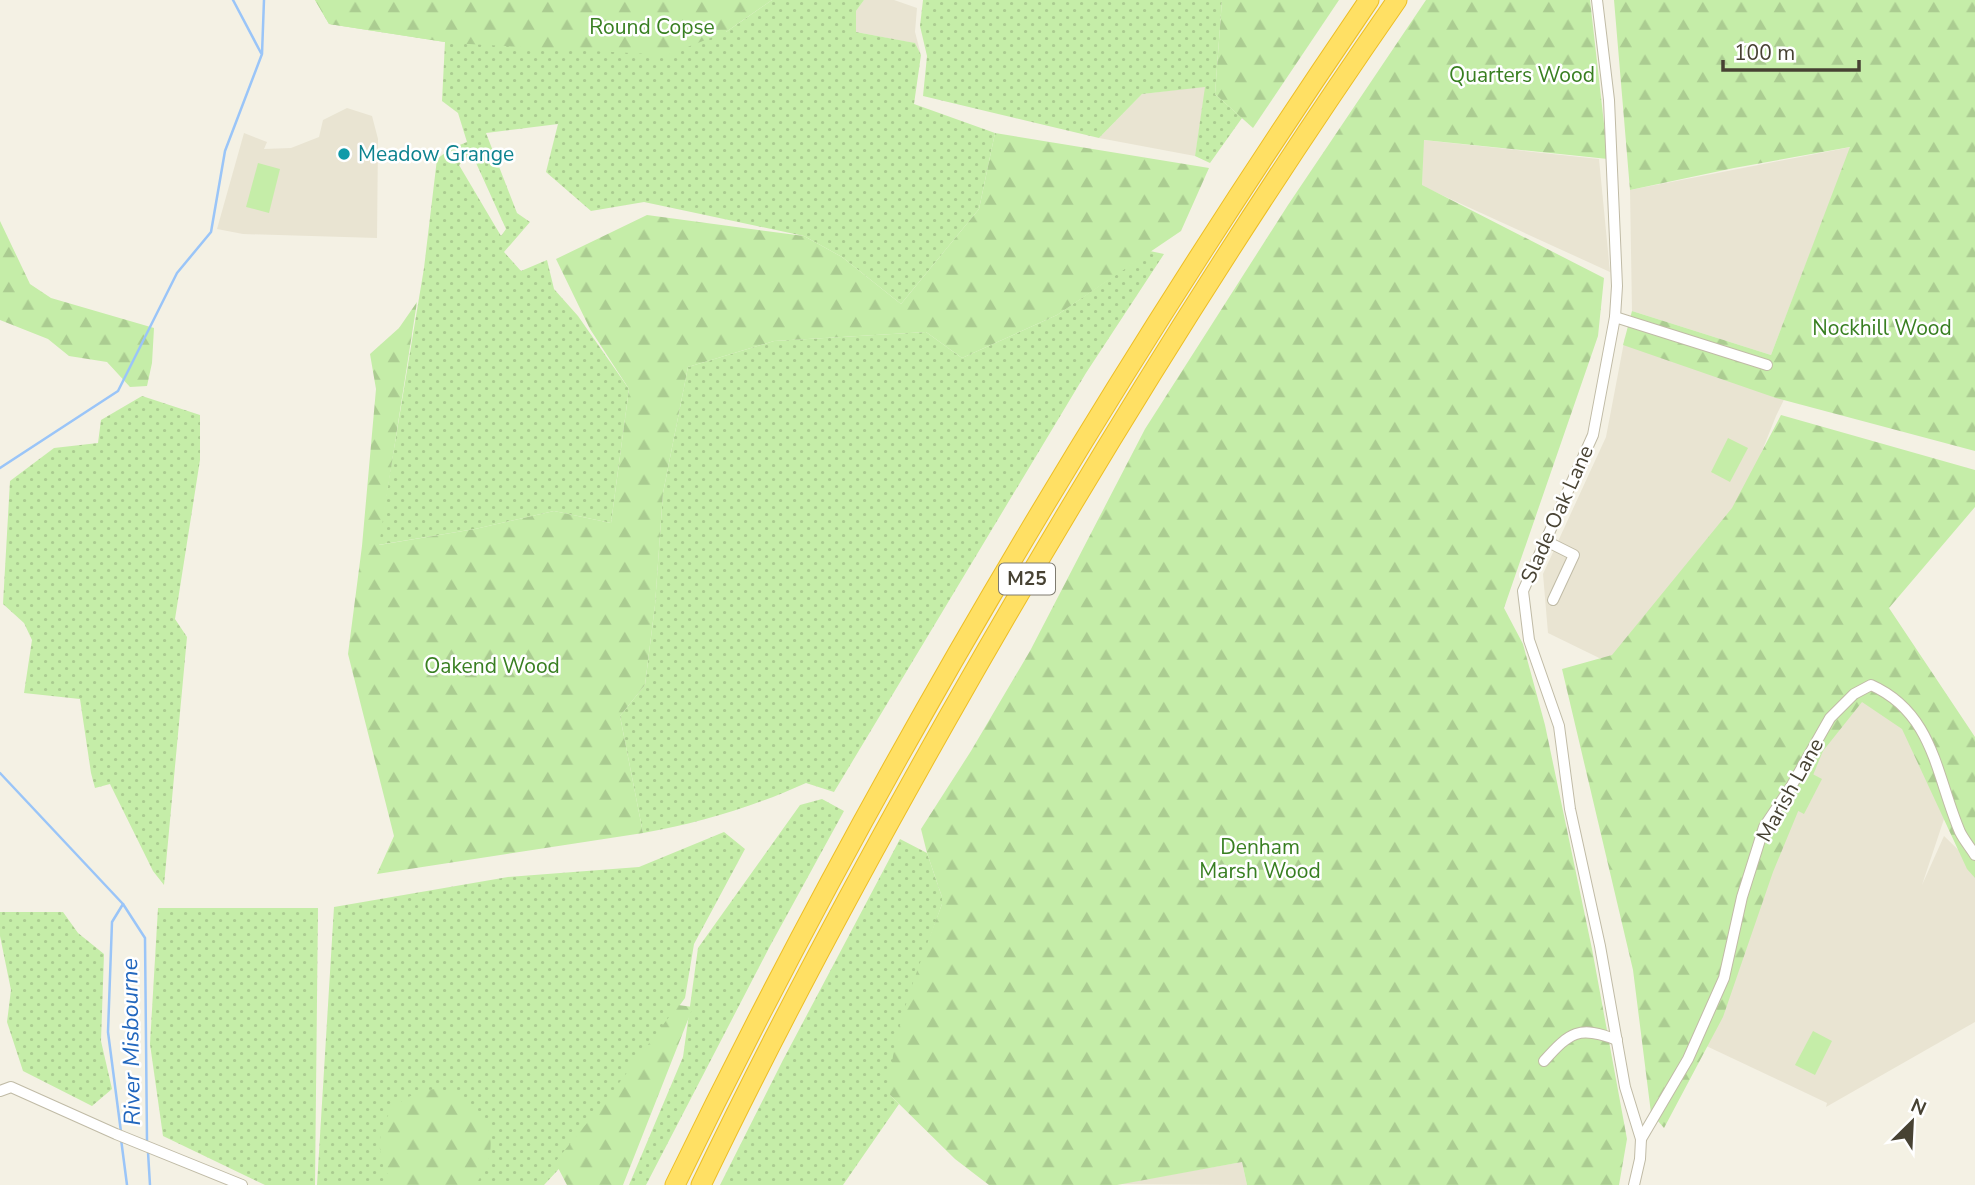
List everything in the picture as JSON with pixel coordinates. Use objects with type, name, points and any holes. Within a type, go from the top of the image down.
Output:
[{"type":"highway","name":"M25","points":[[675,1185],[852,841],[911,733],[1028,532],[1174,292],[1368,0]]},
{"type":"highway","name":"M25","points":[[701,1185],[861,874],[1050,540],[1200,295],[1300,139],[1397,0]]},
{"type":"street","name":"Slade Oak Lane","points":[[1597,0],[1609,100],[1617,286],[1615,317],[1593,435],[1523,591],[1529,640],[1559,726],[1570,809],[1626,1087],[1641,1139],[1640,1159],[1633,1185]]},
{"type":"street","points":[[1615,317],[1767,365]]},
{"type":"street","points":[[1546,541],[1574,555],[1553,600]]},
{"type":"street","name":"Marish Lane","points":[[1641,1139],[1688,1059],[1724,978],[1742,897],[1764,827],[1830,718],[1854,694],[1871,685],[1889,693],[1906,708],[1923,733],[1944,782],[1961,833],[1975,855]]},
{"type":"street","points":[[1544,1061],[1563,1040],[1579,1032],[1602,1034],[1617,1040]]},
{"type":"street","points":[[0,1091],[11,1087],[242,1185]]},
{"type":"shaded area","points":[[864,0],[894,0],[917,8],[915,32],[921,55],[914,43],[856,32],[856,11]]},
{"type":"shaded area","points":[[1206,86],[1195,156],[1099,138],[1142,94]]},
{"type":"shaded area","points":[[347,108],[372,116],[378,139],[377,238],[243,234],[217,229],[244,133],[267,142],[264,149],[291,148],[319,137],[323,120]]},
{"type":"shaded area","points":[[1423,140],[1599,159],[1610,272],[1422,186]]},
{"type":"shaded area","points":[[1851,147],[1771,355],[1632,311],[1630,190]]},
{"type":"shaded area","points":[[1625,337],[1792,383],[1742,501],[1673,694],[1548,633],[1543,574],[1606,437]]},
{"type":"shaded area","points":[[1875,691],[1901,712],[1945,816],[1922,885],[1944,836],[1975,866],[1975,1022],[1826,1107],[1827,1103],[1700,1043],[1750,885],[1847,705]]},
{"type":"shaded area","points":[[1242,1162],[1247,1185],[1117,1184]]},
{"type":"green space","points":[[315,0],[726,32],[772,0],[864,0],[856,11],[856,32],[915,43],[921,55],[914,104],[995,133],[979,209],[901,304],[842,257],[804,236],[644,202],[591,211],[546,172],[558,124],[486,133],[517,213],[530,222],[504,252],[521,271],[547,260],[554,289],[578,316],[629,389],[611,523],[554,511],[475,529],[378,545],[424,268],[437,159],[450,149],[467,142],[458,113],[442,101],[445,42],[329,24]],"holes":[[[472,154],[506,229],[501,236],[459,165]]]},
{"type":"green space","name":"Round Copse","points":[[315,0],[772,0],[726,32],[667,55],[451,43],[329,24]]},
{"type":"green space","points":[[923,0],[1222,0],[1215,94],[1242,118],[1210,163],[1195,156],[1205,87],[1142,94],[1099,138],[923,96],[927,56],[920,26]]},
{"type":"green space","points":[[1222,0],[1339,0],[1253,128],[1215,94]]},
{"type":"green space","name":"Denham Marsh Wood","points":[[1426,0],[1590,0],[1608,159],[1424,140],[1422,185],[1604,278],[1598,336],[1504,608],[1523,644],[1545,725],[1592,949],[1627,1139],[1619,1185],[1247,1185],[1242,1162],[1117,1185],[989,1185],[955,1159],[890,1095],[894,1050],[900,1025],[942,904],[921,829],[1030,651],[1145,429],[1288,205]]},
{"type":"green space","name":"Nockhill Wood","points":[[1614,0],[1975,0],[1975,451],[1776,398],[1623,345],[1632,311],[1771,355],[1850,147],[1630,190]]},
{"type":"green space","name":"Oakend Wood","points":[[995,133],[1209,168],[1181,231],[1057,315],[962,358],[926,332],[774,341],[688,367],[663,493],[655,605],[645,685],[620,716],[643,833],[377,874],[394,836],[348,654],[362,546],[376,389],[370,354],[399,328],[417,302],[379,545],[475,529],[554,511],[611,523],[629,389],[590,329],[556,259],[647,215],[804,236],[842,257],[901,304],[979,209]]},
{"type":"green space","points":[[258,163],[280,169],[269,213],[246,207]]},
{"type":"green space","points":[[0,221],[30,284],[51,298],[154,328],[152,363],[147,386],[130,387],[107,362],[69,356],[48,339],[0,320]]},
{"type":"green space","points":[[1150,251],[1164,254],[1086,373],[834,792],[806,783],[726,813],[643,833],[620,716],[645,685],[655,605],[663,493],[688,367],[774,341],[926,332],[962,358],[1057,315]]},
{"type":"green space","points":[[142,396],[200,415],[200,460],[175,619],[187,637],[164,885],[153,871],[110,784],[95,788],[80,699],[24,693],[32,640],[24,623],[3,604],[10,481],[54,448],[98,443],[101,420]]},
{"type":"green space","points":[[1781,415],[1975,470],[1975,507],[1889,608],[1975,737],[1975,878],[1967,869],[1902,729],[1862,702],[1823,751],[1773,872],[1723,1017],[1664,1128],[1651,1113],[1633,970],[1562,669],[1612,655],[1732,508]]},
{"type":"green space","points":[[1728,438],[1748,448],[1730,482],[1711,472]]},
{"type":"green space","points":[[1803,769],[1822,779],[1804,814],[1785,804]]},
{"type":"green space","points":[[822,799],[844,811],[770,946],[646,1185],[629,1185],[683,1057],[698,948],[800,805]]},
{"type":"green space","points":[[724,832],[745,849],[694,944],[685,998],[569,1158],[544,1185],[317,1185],[334,907],[508,877],[639,867]]},
{"type":"green space","points":[[900,839],[927,853],[942,904],[913,985],[890,1095],[899,1104],[843,1185],[720,1185],[783,1060]]},
{"type":"green space","points":[[158,908],[318,908],[315,1185],[265,1185],[163,1136],[150,1044]]},
{"type":"green space","points":[[0,912],[63,912],[78,933],[104,954],[101,1041],[112,1089],[92,1106],[23,1071],[7,1022],[11,990],[0,936]]},
{"type":"green space","points":[[678,1005],[693,1007],[623,1185],[567,1185],[555,1162]]},
{"type":"green space","points":[[1813,1031],[1832,1041],[1815,1075],[1795,1065]]},
{"type":"green space","points":[[434,1089],[452,1093],[467,1101],[478,1111],[486,1124],[490,1153],[485,1169],[475,1185],[396,1185],[383,1165],[380,1142],[386,1119],[393,1109],[406,1099]]},
{"type":"waterway","points":[[233,0],[261,53]]},
{"type":"waterway","name":"River Misbourne","points":[[0,468],[118,391],[177,273],[211,232],[225,151],[262,54],[264,0]]},
{"type":"waterway","name":"River Misbourne","points":[[0,773],[123,904],[145,938],[147,1142]]},
{"type":"waterway","name":"River Misbourne","points":[[121,1132],[108,1032],[112,922],[123,904]]},
{"type":"waterway","name":"River Misbourne","points":[[121,1139],[127,1185]]},
{"type":"waterway","name":"River Misbourne","points":[[148,1152],[150,1185]]},
{"type":"place","name":"Meadow Grange","points":[[344,154]]},
{"type":"park label","name":"Quarters Wood","points":[[1522,75]]}]
